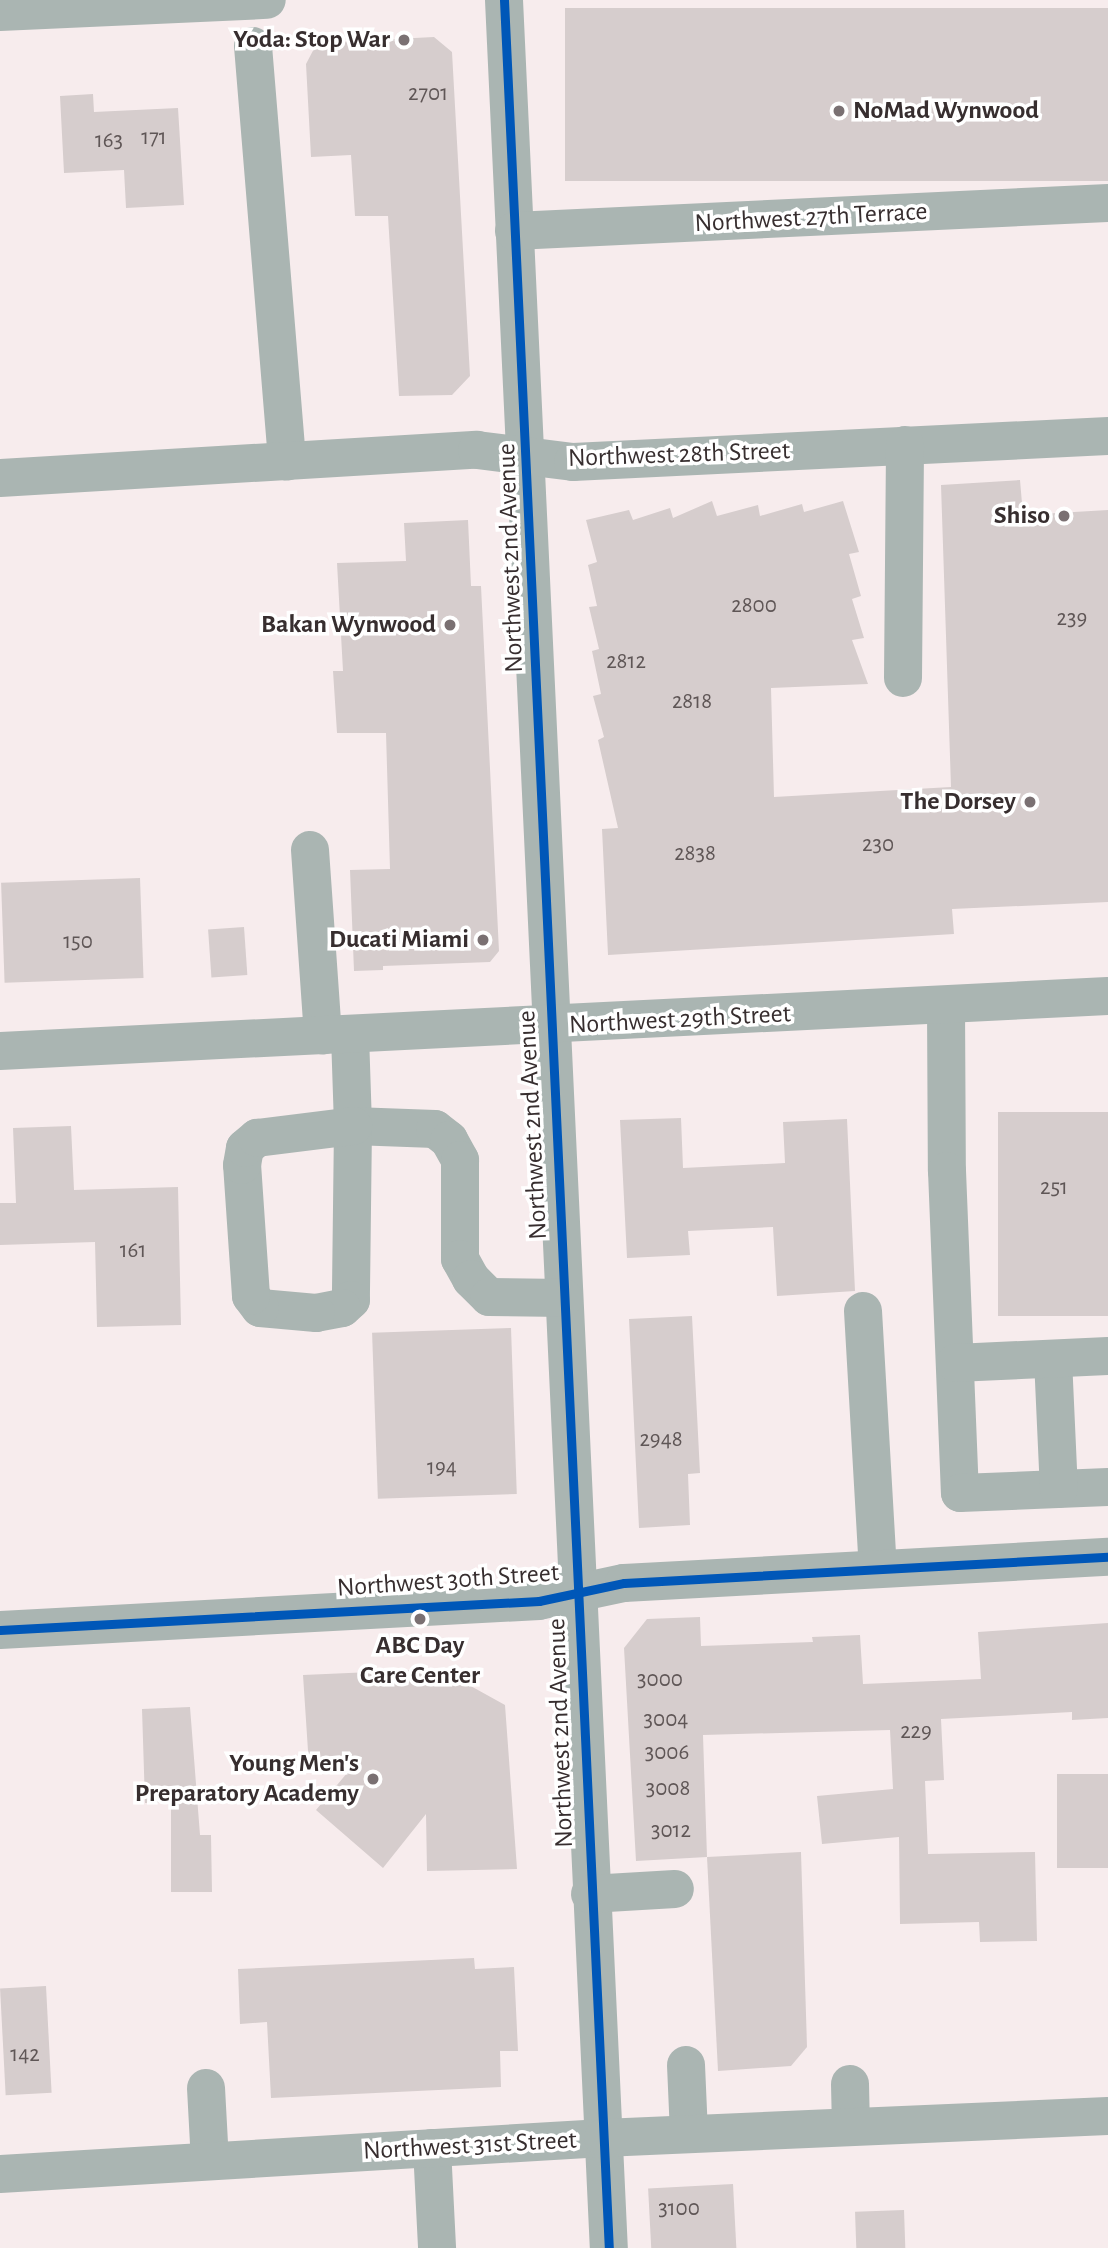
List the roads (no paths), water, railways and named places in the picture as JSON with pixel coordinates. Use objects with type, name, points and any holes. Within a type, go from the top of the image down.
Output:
[{"type":"street","points":[[0,12],[267,0]]},
{"type":"street","name":"Northwest 2nd Avenue","points":[[504,0],[514,231],[528,456],[548,1027],[564,1298],[590,1894],[609,2248]]},
{"type":"street","points":[[253,46],[287,462]]},
{"type":"street","name":"Northwest 27th Terrace","points":[[514,231],[1108,203]]},
{"type":"street","name":"Northwest 28th Street","points":[[0,478],[477,450],[573,462],[1108,436]]},
{"type":"street","points":[[903,678],[905,445]]},
{"type":"street","points":[[310,850],[353,1126],[351,1300],[342,1308],[316,1313],[260,1308],[251,1296],[242,1166],[245,1148],[257,1138],[353,1126],[435,1129],[449,1140],[460,1160],[460,1259],[471,1279],[489,1297],[564,1298]]},
{"type":"street","name":"Northwest 29th Street","points":[[0,1051],[548,1027],[1108,996]]},
{"type":"street","points":[[946,1006],[954,1363],[960,1493],[1108,1487]]},
{"type":"street","points":[[863,1311],[877,1569]]},
{"type":"street","points":[[954,1363],[1108,1356]]},
{"type":"street","points":[[1053,1359],[1059,1489]]},
{"type":"street","name":"Northwest 30th Street","points":[[0,1630],[539,1601],[624,1583],[1108,1557]]},
{"type":"street","points":[[590,1894],[675,1889]]},
{"type":"street","points":[[686,2065],[689,2134]]},
{"type":"street","points":[[849,2084],[851,2127]]},
{"type":"street","points":[[206,2088],[210,2161]]},
{"type":"street","name":"Northwest 31st Street","points":[[0,2174],[603,2138],[1108,2116]]},
{"type":"street","points":[[432,2148],[437,2248]]},
{"type":"place","name":"Yoda: Stop War","points":[[404,40]]},
{"type":"place","name":"NoMad Wynwood","points":[[839,111]]},
{"type":"place","name":"Shiso","points":[[1064,516]]},
{"type":"place","name":"Bakan Wynwood","points":[[450,625]]},
{"type":"place","name":"The Dorsey","points":[[1030,802]]},
{"type":"place","name":"Ducati Miami","points":[[483,940]]},
{"type":"place","name":"ABC Day Care Center","points":[[420,1619]]},
{"type":"place","name":"Young Men's Preparatory Academy","points":[[373,1779]]}]
